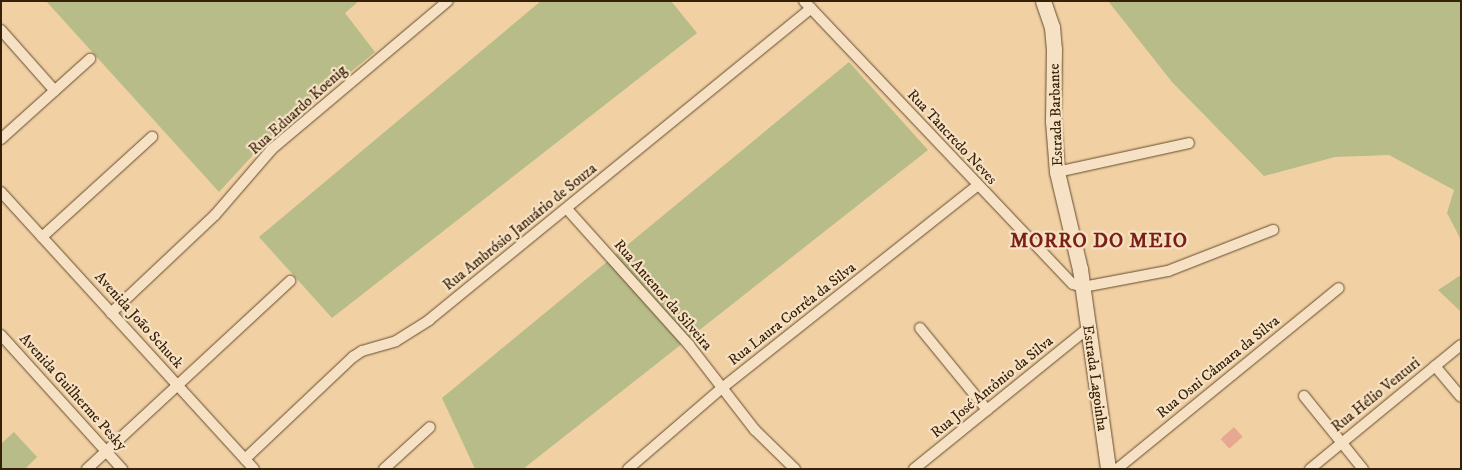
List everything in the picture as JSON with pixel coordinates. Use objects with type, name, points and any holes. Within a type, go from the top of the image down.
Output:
[{"type":"main road","name":"Estrada Barbante","points":[[1043,1],[1052,27],[1054,49],[1053,121],[1057,172],[1082,287]]},
{"type":"main road","name":"Estrada Lagoinha","points":[[1082,287],[1108,469]]},
{"type":"street","name":"Rua Eduardo Koenig","points":[[111,313],[215,215],[272,149],[448,1]]},
{"type":"street","name":"Rua Tancredo Neves","points":[[808,5],[1067,280],[1082,287]]},
{"type":"street","name":"Rua Ambrósio Januário de Souza","points":[[245,459],[354,357],[415,329],[567,209],[808,5]]},
{"type":"street","points":[[1,30],[55,90]]},
{"type":"street","points":[[1,139],[90,59]]},
{"type":"street","points":[[42,237],[152,137]]},
{"type":"street","points":[[1057,172],[1189,143]]},
{"type":"street","name":"Rua Laura Corrêa da Silva","points":[[628,469],[722,388],[977,186]]},
{"type":"street","name":"Avenida João Schuck","points":[[1,192],[254,469]]},
{"type":"street","name":"Rua Antenor da Silveira","points":[[567,209],[689,345],[755,430],[795,469]]},
{"type":"street","points":[[1082,287],[1168,271],[1273,230]]},
{"type":"street","points":[[87,469],[290,281]]},
{"type":"street","name":"Rua Osni Câmara da Silva","points":[[1117,469],[1339,288]]},
{"type":"street","points":[[920,328],[987,410]]},
{"type":"street","name":"Rua José Antônio da Silva","points":[[914,469],[1088,328]]},
{"type":"street","name":"Avenida Guilherme Pesky","points":[[1,335],[122,469]]},
{"type":"street","name":"Rua Hélio Venturi","points":[[1310,469],[1461,345]]},
{"type":"street","points":[[1435,366],[1461,397]]},
{"type":"street","points":[[1304,396],[1364,469]]},
{"type":"street","points":[[384,469],[430,427]]},
{"type":"green space","points":[[46,1],[359,1],[345,13],[375,52],[266,141],[219,192]]},
{"type":"green space","points":[[541,1],[671,1],[697,33],[332,318],[259,237]]},
{"type":"green space","points":[[1108,1],[1461,1],[1461,240],[1447,213],[1454,190],[1389,155],[1335,157],[1264,176],[1172,82]]},
{"type":"green space","points":[[849,62],[928,150],[523,469],[475,469],[442,398]]},
{"type":"green space","points":[[1461,275],[1461,312],[1438,290]]},
{"type":"green space","points":[[14,432],[37,457],[25,469],[1,469],[1,444]]},
{"type":"building","points":[[1234,427],[1243,437],[1229,449],[1221,439]]},
{"type":"district","name":"MORRO DO MEIO","points":[[1099,241]]}]
